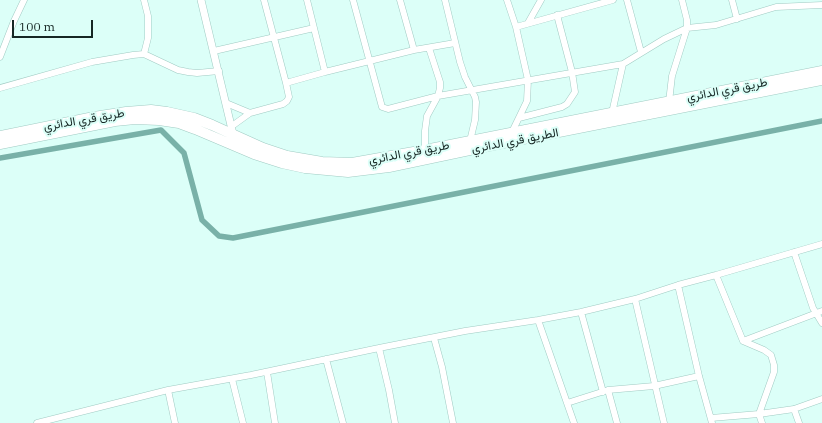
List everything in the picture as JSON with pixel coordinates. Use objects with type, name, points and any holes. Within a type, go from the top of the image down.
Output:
[{"type":"highway","name":"طريق قري الدائري","points":[[0,136],[94,117],[151,110],[182,115],[233,130],[263,148],[287,156],[322,162],[352,163],[822,72]]},
{"type":"highway","name":"الطريق قري الدائري","points":[[0,144],[115,121],[135,119],[159,120],[179,123],[254,154],[282,163],[312,169],[348,172],[389,167],[822,80]]},
{"type":"street","points":[[0,57],[24,0]]},
{"type":"street","points":[[144,0],[148,16],[148,38],[144,54]]},
{"type":"street","points":[[201,0],[233,130]]},
{"type":"street","points":[[233,130],[250,113],[283,104],[287,102],[289,97],[264,0]]},
{"type":"street","points":[[307,0],[325,72]]},
{"type":"street","points":[[353,0],[382,107],[385,108],[391,108],[438,96],[623,64],[641,52],[687,28],[716,25],[782,3],[822,5]]},
{"type":"street","points":[[400,0],[414,50]]},
{"type":"street","points":[[445,0],[462,70],[475,97],[475,120],[470,141]]},
{"type":"street","points":[[507,0],[516,27],[528,80],[527,101],[512,132]]},
{"type":"street","points":[[528,23],[541,0]]},
{"type":"street","points":[[516,27],[613,0]]},
{"type":"street","points":[[628,0],[641,52]]},
{"type":"street","points":[[669,102],[672,76],[687,28],[687,20],[682,0]]},
{"type":"street","points":[[732,0],[737,19]]},
{"type":"street","points":[[520,118],[556,110],[567,104],[575,92],[572,72],[557,15]]},
{"type":"street","points":[[214,51],[314,28]]},
{"type":"street","points":[[286,83],[370,60],[455,43]]},
{"type":"street","points":[[425,150],[427,116],[438,96],[441,85],[430,48]]},
{"type":"street","points":[[0,88],[92,62],[122,56],[144,54],[178,70],[196,73],[219,71]]},
{"type":"street","points":[[612,113],[623,64]]},
{"type":"street","points":[[226,103],[250,113]]},
{"type":"street","points":[[37,423],[168,390],[232,379],[465,331],[581,312],[635,299],[678,285],[822,244]]},
{"type":"street","points":[[794,252],[806,291],[819,312],[822,323]]},
{"type":"street","points":[[716,275],[744,341],[764,350],[771,355],[774,365],[772,379],[759,414],[762,423]]},
{"type":"street","points":[[678,285],[699,376],[712,420],[794,409],[822,399]]},
{"type":"street","points":[[635,299],[654,386],[664,423]]},
{"type":"street","points":[[581,312],[617,423]]},
{"type":"street","points":[[744,341],[819,312]]},
{"type":"street","points":[[538,320],[574,423]]},
{"type":"street","points":[[434,338],[442,367],[453,423]]},
{"type":"street","points":[[379,348],[390,390],[395,423]]},
{"type":"street","points":[[326,359],[343,423]]},
{"type":"street","points":[[267,372],[275,423]]},
{"type":"street","points":[[567,403],[606,391],[654,386],[699,376]]},
{"type":"street","points":[[232,379],[243,423]]},
{"type":"street","points":[[168,390],[176,423]]},
{"type":"street","points":[[794,409],[799,423]]},
{"type":"waterway","points":[[0,158],[161,130],[184,153],[202,220],[219,236],[233,238],[822,121]]}]
